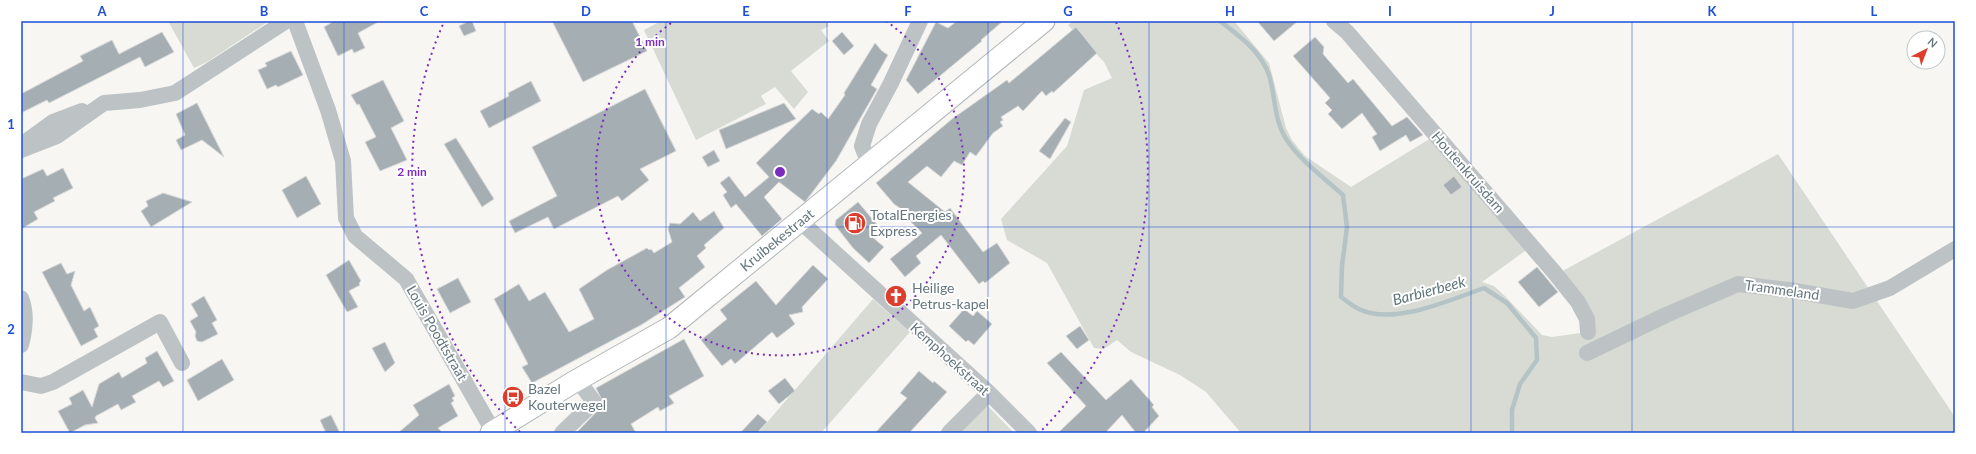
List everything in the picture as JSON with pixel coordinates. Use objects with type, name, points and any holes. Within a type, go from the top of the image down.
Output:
[{"type":"main road","name":"Kruibekestraat","points":[[492,432],[578,380],[669,328],[1044,21]]},
{"type":"street","points":[[21,145],[53,122],[104,103],[140,100],[174,94],[286,21]]},
{"type":"street","name":"Louis Poodtstraat","points":[[295,21],[328,110],[343,161],[346,218],[355,236],[406,279],[492,432]]},
{"type":"street","points":[[869,164],[862,146],[869,124],[891,83],[920,21]]},
{"type":"street","name":"Houtenkruisdam","points":[[1334,21],[1347,32],[1554,272],[1578,302],[1588,319],[1588,332]]},
{"type":"street","points":[[21,150],[57,136],[104,103]]},
{"type":"street","name":"Kemphoekstraat","points":[[800,221],[989,393],[1029,433]]},
{"type":"street","name":"Trammeland","points":[[1587,353],[1666,315],[1738,284],[1789,290],[1853,301],[1890,288],[1955,248]]},
{"type":"street","points":[[21,298],[23,303],[25,328],[21,345]]},
{"type":"street","points":[[21,382],[41,386],[53,382],[160,322],[182,362]]},
{"type":"street","points":[[562,433],[594,402],[578,380]]},
{"type":"street","points":[[949,433],[989,393]]},
{"type":"shaded area","points":[[168,21],[269,21],[207,62],[194,68]]},
{"type":"shaded area","points":[[661,21],[826,21],[829,26],[821,30],[829,41],[791,71],[808,92],[794,109],[775,87],[761,96],[766,104],[696,140],[644,30]]},
{"type":"shaded area","points":[[1074,21],[1234,21],[1269,63],[1286,128],[1292,140],[1305,156],[1351,187],[1436,135],[1532,246],[1482,282],[1494,286],[1542,335],[1552,337],[1588,332],[1557,274],[1778,154],[1955,417],[1955,433],[1241,433],[1206,392],[1180,375],[1131,352],[1117,340],[1104,349],[1094,348],[1047,263],[1007,240],[1001,219],[1067,146],[1084,90],[1112,78],[1104,62],[1068,25]]},
{"type":"shaded area","points":[[873,299],[910,332],[821,433],[758,433]]},
{"type":"shaded area","points":[[987,405],[1014,433],[958,433]]},
{"type":"building","points":[[334,21],[380,21],[358,33],[365,48],[354,53],[352,49],[338,56],[324,27]]},
{"type":"building","points":[[472,21],[476,31],[464,36],[459,26]]},
{"type":"building","points":[[552,21],[632,21],[647,51],[583,82]]},
{"type":"building","points":[[957,21],[1003,21],[981,40],[982,41],[918,94],[906,80],[936,22],[948,28]]},
{"type":"building","points":[[1257,21],[1298,21],[1274,41]]},
{"type":"building","points":[[1076,27],[1097,53],[1053,93],[1052,91],[1046,96],[1042,91],[1023,111],[1018,106],[1001,117],[1003,120],[1000,122],[1003,126],[993,133],[976,156],[970,152],[962,165],[954,161],[941,177],[927,166],[908,182],[945,212],[950,208],[983,252],[997,243],[1010,263],[985,283],[983,281],[979,284],[941,235],[916,256],[921,263],[905,277],[890,259],[922,233],[910,221],[913,217],[894,204],[876,183],[952,119],[1007,80],[1009,83]]},
{"type":"building","points":[[162,32],[174,52],[145,67],[140,57],[49,103],[47,100],[21,113],[21,94],[83,61],[80,56],[112,40],[119,54]]},
{"type":"building","points":[[842,32],[854,46],[844,55],[832,41]]},
{"type":"building","points":[[1315,37],[1324,47],[1323,54],[1348,83],[1353,79],[1392,126],[1407,117],[1423,135],[1410,142],[1406,135],[1380,151],[1372,137],[1377,134],[1362,113],[1342,129],[1328,114],[1332,110],[1325,103],[1330,98],[1293,56]]},
{"type":"building","points":[[875,43],[888,55],[871,85],[877,89],[836,161],[805,202],[779,182],[764,197],[782,219],[762,236],[736,204],[731,208],[723,195],[727,192],[720,183],[729,176],[745,197],[769,177],[756,163],[812,109],[819,114],[821,112],[828,119],[845,95],[844,93]]},
{"type":"building","points":[[291,51],[303,75],[278,87],[276,85],[267,89],[258,70],[267,66],[265,63]]},
{"type":"building","points":[[383,80],[404,121],[391,128],[407,160],[380,171],[365,142],[376,137],[359,104],[357,105],[351,95]]},
{"type":"building","points":[[531,81],[541,101],[489,128],[480,111],[509,96],[508,93]]},
{"type":"building","points":[[645,89],[676,151],[640,169],[649,180],[622,201],[618,196],[554,229],[548,217],[515,233],[509,221],[557,196],[532,147]]},
{"type":"building","points":[[197,103],[224,157],[202,140],[181,150],[176,140],[185,135],[176,114]]},
{"type":"building","points":[[784,103],[796,119],[726,149],[719,130]]},
{"type":"building","points":[[1065,118],[1071,122],[1050,159],[1039,151]]},
{"type":"building","points":[[456,138],[494,199],[482,207],[444,144]]},
{"type":"building","points":[[714,150],[720,161],[708,167],[702,157]]},
{"type":"building","points":[[63,168],[73,188],[53,198],[55,201],[34,212],[38,219],[21,229],[21,179],[43,169],[47,176]]},
{"type":"building","points":[[306,176],[321,204],[297,218],[282,190]]},
{"type":"building","points":[[1454,176],[1462,187],[1451,195],[1443,185]]},
{"type":"building","points":[[163,193],[192,202],[151,227],[141,211],[148,206],[146,201]]},
{"type":"building","points":[[858,202],[879,227],[870,235],[884,247],[869,263],[853,248],[835,225],[836,220]]},
{"type":"building","points":[[714,211],[724,228],[704,245],[706,248],[697,256],[705,267],[679,288],[685,297],[641,325],[532,383],[522,367],[528,364],[494,299],[519,284],[529,301],[545,292],[569,332],[594,319],[579,289],[607,270],[647,248],[649,250],[651,249],[654,253],[672,242],[668,229],[670,223],[680,224],[693,212],[700,221]]},
{"type":"building","points":[[349,260],[361,281],[359,283],[360,285],[349,291],[358,307],[347,312],[326,275]]},
{"type":"building","points":[[61,263],[67,274],[75,271],[71,285],[84,311],[90,307],[99,326],[94,329],[98,337],[81,346],[42,272]]},
{"type":"building","points":[[813,265],[828,279],[802,307],[803,312],[789,315],[795,324],[777,338],[772,332],[735,364],[731,359],[722,366],[701,340],[727,319],[720,310],[756,281],[776,305]]},
{"type":"building","points":[[1537,267],[1558,292],[1539,307],[1518,282]]},
{"type":"building","points":[[458,278],[471,302],[450,313],[437,289]]},
{"type":"building","points":[[204,296],[217,320],[212,323],[218,334],[202,342],[197,341],[195,336],[196,332],[190,321],[198,316],[191,304]]},
{"type":"building","points":[[964,309],[973,316],[977,311],[992,324],[974,345],[968,340],[966,342],[949,326]]},
{"type":"building","points":[[1080,326],[1089,340],[1077,349],[1066,336]]},
{"type":"building","points":[[684,339],[704,376],[669,396],[674,403],[660,411],[658,407],[631,424],[636,433],[576,433],[604,404],[596,388]]},
{"type":"building","points":[[385,342],[395,363],[385,372],[372,348]]},
{"type":"building","points":[[157,351],[174,381],[163,387],[159,381],[132,396],[136,402],[121,410],[118,404],[96,416],[95,418],[98,423],[85,425],[70,433],[58,411],[72,404],[69,398],[83,390],[92,407],[99,384],[119,372],[122,378],[147,363],[145,358]]},
{"type":"building","points":[[1061,352],[1106,400],[1131,379],[1154,405],[1152,407],[1159,416],[1143,433],[1136,433],[1122,415],[1105,433],[1058,433],[1086,406],[1047,363]]},
{"type":"building","points":[[222,359],[234,380],[198,401],[187,380]]},
{"type":"building","points":[[919,371],[947,392],[909,433],[875,433],[907,398],[900,393]]},
{"type":"building","points":[[785,378],[795,391],[779,404],[768,391]]},
{"type":"building","points":[[449,384],[455,396],[452,398],[454,401],[451,403],[458,416],[438,428],[443,433],[398,433],[419,415],[413,405]]},
{"type":"building","points":[[758,414],[767,422],[757,433],[740,433]]},
{"type":"building","points":[[331,415],[340,433],[326,433],[320,420]]},
{"type":"waterway","name":"Barbierbeek","points":[[1220,21],[1248,44],[1255,51],[1265,66],[1271,82],[1281,130],[1285,137],[1297,153],[1343,195],[1347,227],[1342,266],[1341,297],[1359,309],[1388,315],[1422,309],[1484,288],[1507,303],[1536,338],[1537,360],[1520,384],[1512,410],[1512,433]]},
{"type":"place","name":"TotalEnergies Express","points":[[855,223]]},
{"type":"place","name":"Heilige Petrus-kapel","points":[[896,296]]},
{"type":"place","name":"Bazel Kouterwegel","points":[[513,397]]}]
